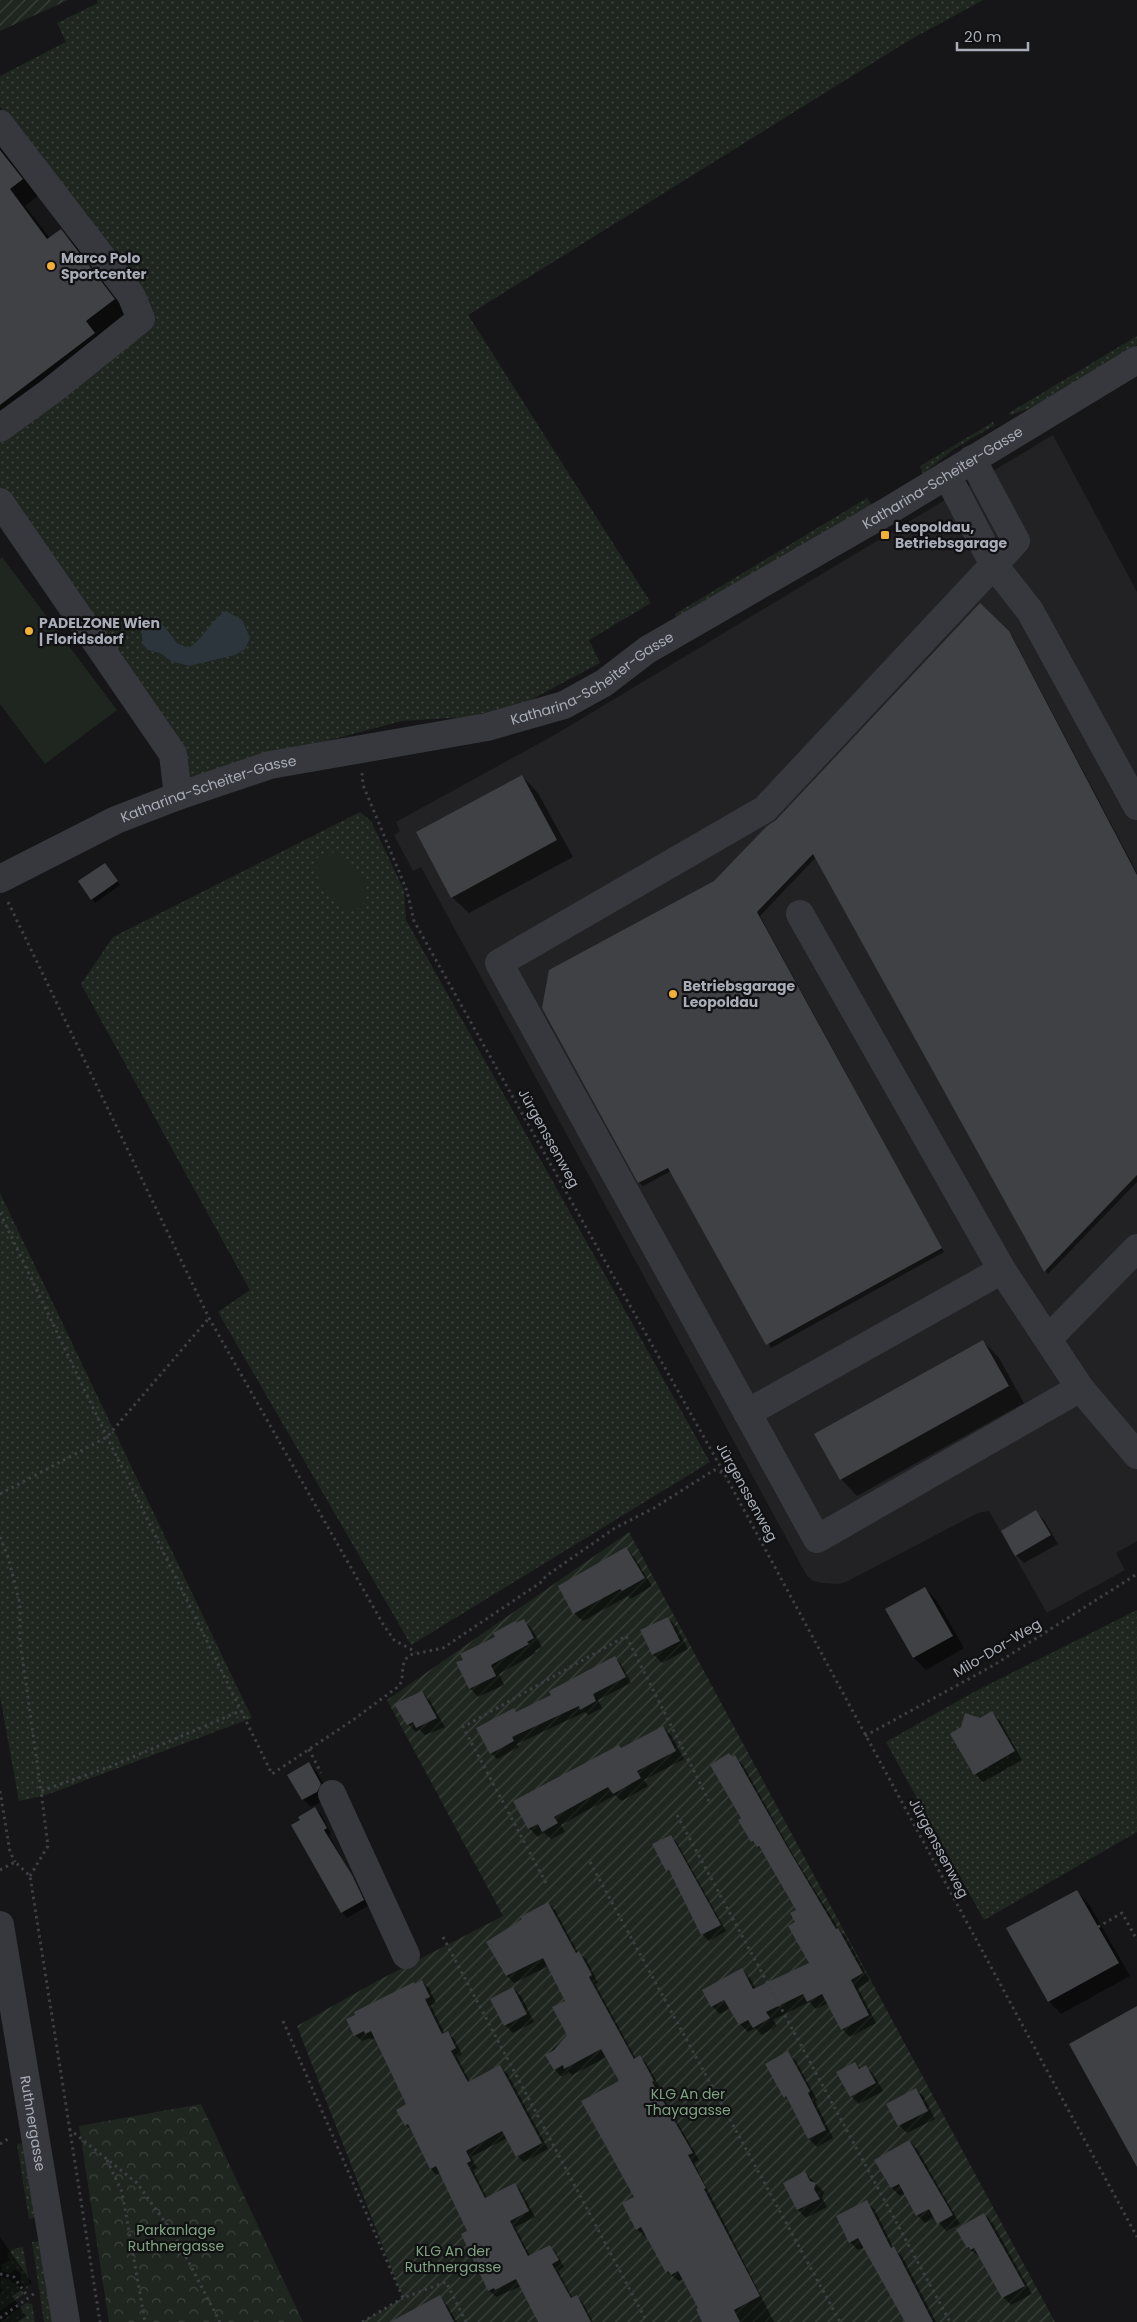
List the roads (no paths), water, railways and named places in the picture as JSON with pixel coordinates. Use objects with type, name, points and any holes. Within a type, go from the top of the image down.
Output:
[{"type":"street","points":[[0,124],[131,295],[141,319],[51,392],[0,428]]},
{"type":"street","name":"Katharina-Scheiter-Gasse","points":[[2,886],[116,820],[178,796],[270,765],[487,727],[564,705],[604,684],[647,650],[947,475],[1137,360]]},
{"type":"street","points":[[972,460],[1016,541],[765,809],[499,963],[816,1538],[1080,1388]]},
{"type":"street","points":[[947,475],[994,565],[1030,611],[1137,806]]},
{"type":"street","points":[[0,502],[173,754],[178,796]]},
{"type":"street","points":[[800,914],[1002,1270],[1080,1388],[1137,1455]]},
{"type":"street","points":[[1048,1339],[1137,1248]]},
{"type":"street","points":[[747,1413],[1002,1270]]},
{"type":"street","points":[[332,1794],[406,1955]]},
{"type":"street","name":"Ruthnergasse","points":[[0,1925],[66,2322]]},
{"type":"place","name":"Marco Polo Sportcenter","points":[[51,266]]},
{"type":"place","name":"Leopoldau, Betriebsgarage","points":[[885,535]]},
{"type":"place","name":"PADELZONE Wien | Floridsdorf","points":[[29,631]]},
{"type":"place","name":"Betriebsgarage Leopoldau","points":[[673,994]]},
{"type":"park label","name":"KLG An der Thayagasse","points":[[688,2102]]},
{"type":"park label","name":"Parkanlage Ruthnergasse","points":[[176,2238]]},
{"type":"park label","name":"KLG An der Ruthnergasse","points":[[453,2260]]}]
